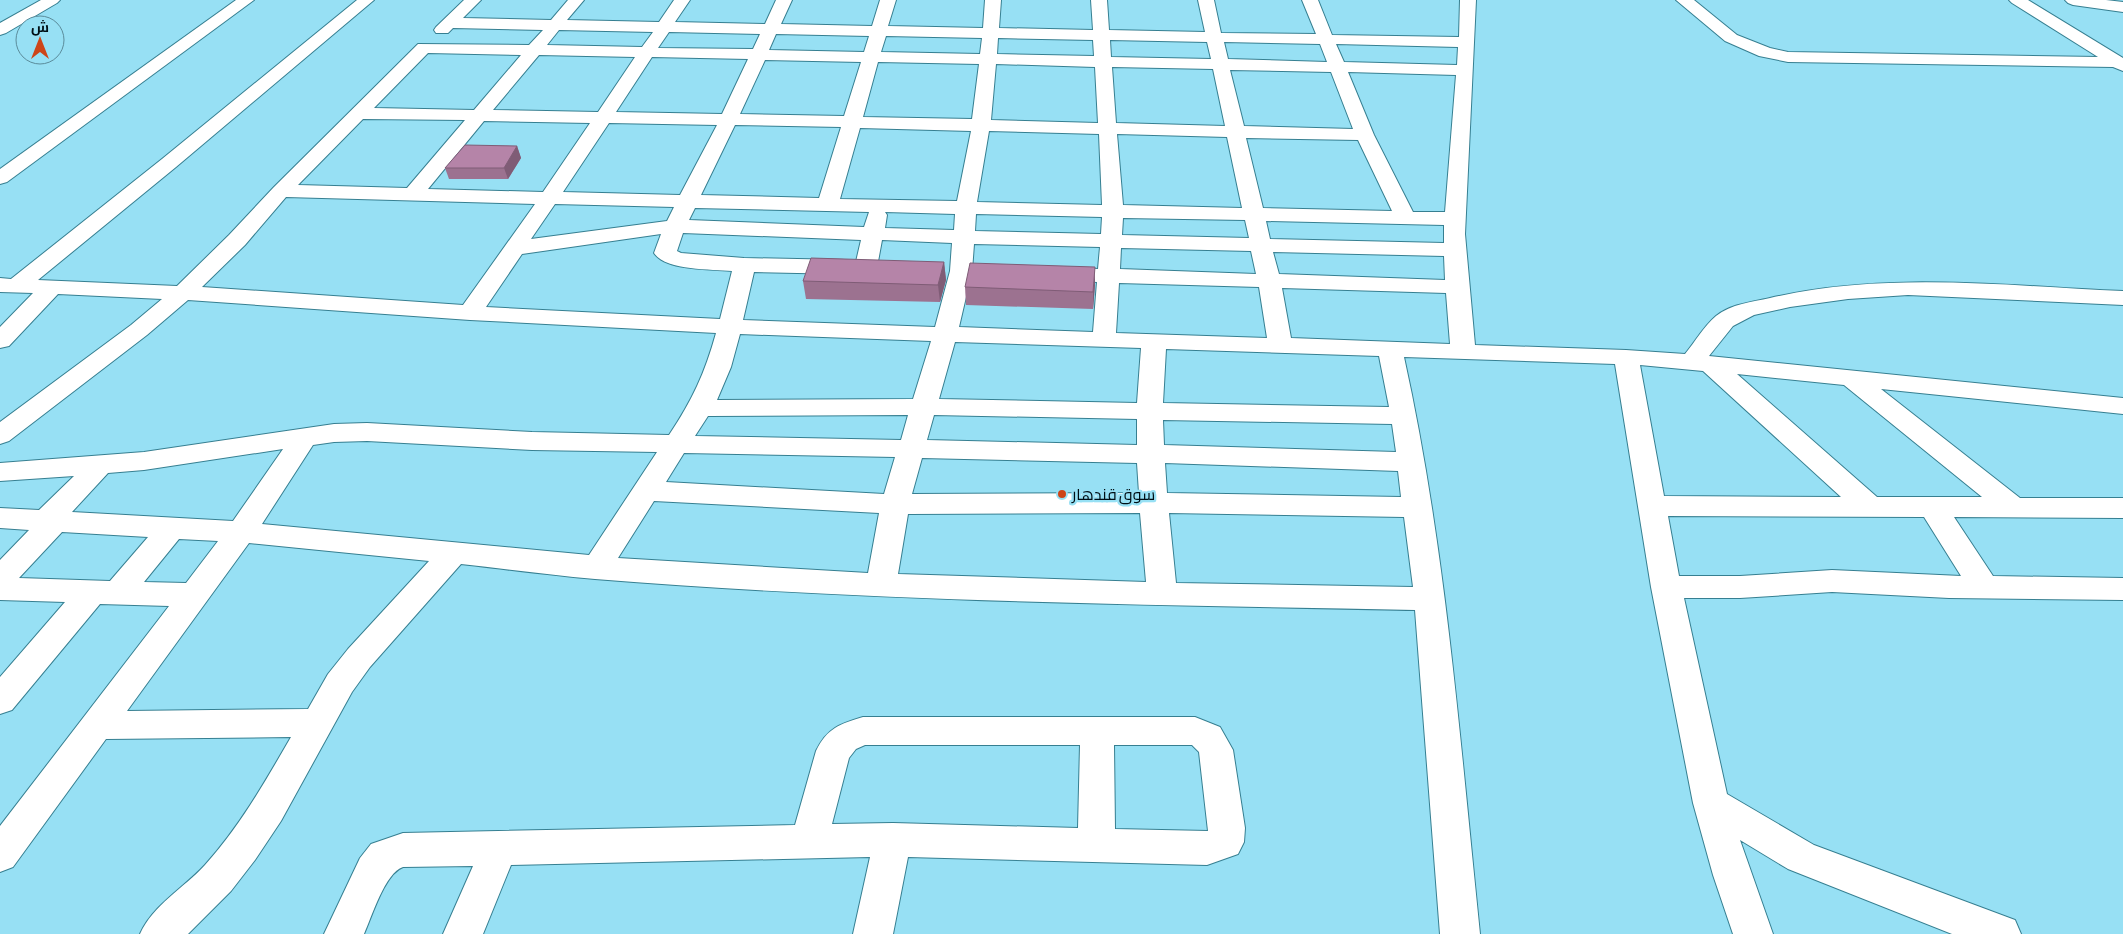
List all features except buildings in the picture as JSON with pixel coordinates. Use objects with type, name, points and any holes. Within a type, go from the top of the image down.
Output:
[{"type":"street","points":[[1,28],[52,0]]},
{"type":"street","points":[[0,178],[246,0]]},
{"type":"street","points":[[8,286],[169,163],[366,0]]},
{"type":"street","points":[[0,434],[139,330],[183,293],[238,240],[281,191],[358,113],[473,0]]},
{"type":"street","points":[[414,193],[576,0]]},
{"type":"street","points":[[470,313],[682,0]]},
{"type":"street","points":[[784,0],[728,120],[675,226],[665,253],[676,259],[744,265],[875,268],[873,233],[879,205]]},
{"type":"street","points":[[828,203],[888,0]]},
{"type":"street","points":[[881,585],[895,504],[946,335],[961,271],[966,207],[981,126],[993,0]]},
{"type":"street","points":[[1099,0],[1113,210],[1104,340]]},
{"type":"street","points":[[1206,0],[1255,213],[1280,346]]},
{"type":"street","points":[[1310,0],[1365,135],[1405,217]]},
{"type":"street","points":[[1463,350],[1457,287],[1455,219],[1466,70],[1468,0]]},
{"type":"street","points":[[1684,0],[1731,38],[1765,52],[1788,56],[2121,63]]},
{"type":"street","points":[[2017,0],[2121,63]]},
{"type":"street","points":[[2073,0],[2123,7]]},
{"type":"street","points":[[449,23],[1467,42]]},
{"type":"street","points":[[424,48],[1219,63],[1466,70]]},
{"type":"street","points":[[358,113],[851,122],[1365,135]]},
{"type":"street","points":[[281,191],[1455,219]]},
{"type":"street","points":[[515,248],[675,226],[1262,246],[1456,250]]},
{"type":"street","points":[[596,568],[700,408],[719,367],[744,265]]},
{"type":"street","points":[[1040,274],[1457,287]]},
{"type":"street","points":[[8,286],[183,293],[470,313],[730,327],[1280,346],[1463,350],[1626,357],[2123,406]]},
{"type":"street","points":[[0,341],[52,287]]},
{"type":"street","points":[[1700,363],[1725,321],[1746,310],[1790,300],[1848,292],[1908,288],[2123,298]]},
{"type":"street","points":[[1154,341],[1150,412],[1153,503],[1162,594]]},
{"type":"street","points":[[1390,348],[1404,416],[1430,599],[1460,934]]},
{"type":"street","points":[[1626,357],[1666,587],[1711,803],[1732,875],[1753,934]]},
{"type":"street","points":[[1700,363],[1870,507]]},
{"type":"street","points":[[1852,378],[2014,508]]},
{"type":"street","points":[[700,408],[925,407],[1404,416]]},
{"type":"street","points":[[0,472],[178,457],[334,433],[367,432],[532,441],[1152,454],[1410,462]]},
{"type":"street","points":[[0,855],[242,532],[304,438]]},
{"type":"street","points":[[1,588],[51,521],[101,464]]},
{"type":"street","points":[[646,491],[895,504],[1153,503],[1416,507]]},
{"type":"street","points":[[1652,506],[2123,508]]},
{"type":"street","points":[[1932,507],[1984,587]]},
{"type":"street","points":[[0,518],[242,532],[596,568],[881,585],[1162,594],[1430,599]]},
{"type":"street","points":[[0,700],[104,593],[172,528]]},
{"type":"street","points":[[160,934],[218,878],[242,848],[268,810],[340,683],[359,658],[454,553]]},
{"type":"street","points":[[1666,587],[1740,587],[1832,581],[1984,587],[2123,588]]},
{"type":"street","points":[[1,588],[195,595]]},
{"type":"street","points":[[97,725],[318,722]]},
{"type":"street","points":[[344,934],[372,870],[384,856],[403,850],[893,840],[1207,848],[1225,842],[1227,828],[1216,750],[1208,737],[1195,732],[863,731],[844,739],[833,751],[809,841]]},
{"type":"street","points":[[1096,846],[1097,732]]},
{"type":"street","points":[[1711,803],[1801,857],[2001,934]]},
{"type":"street","points":[[873,934],[893,840]]},
{"type":"street","points":[[463,934],[499,848]]},
{"type":"place","name":"سوق قندهار","points":[[1062,494]]}]
